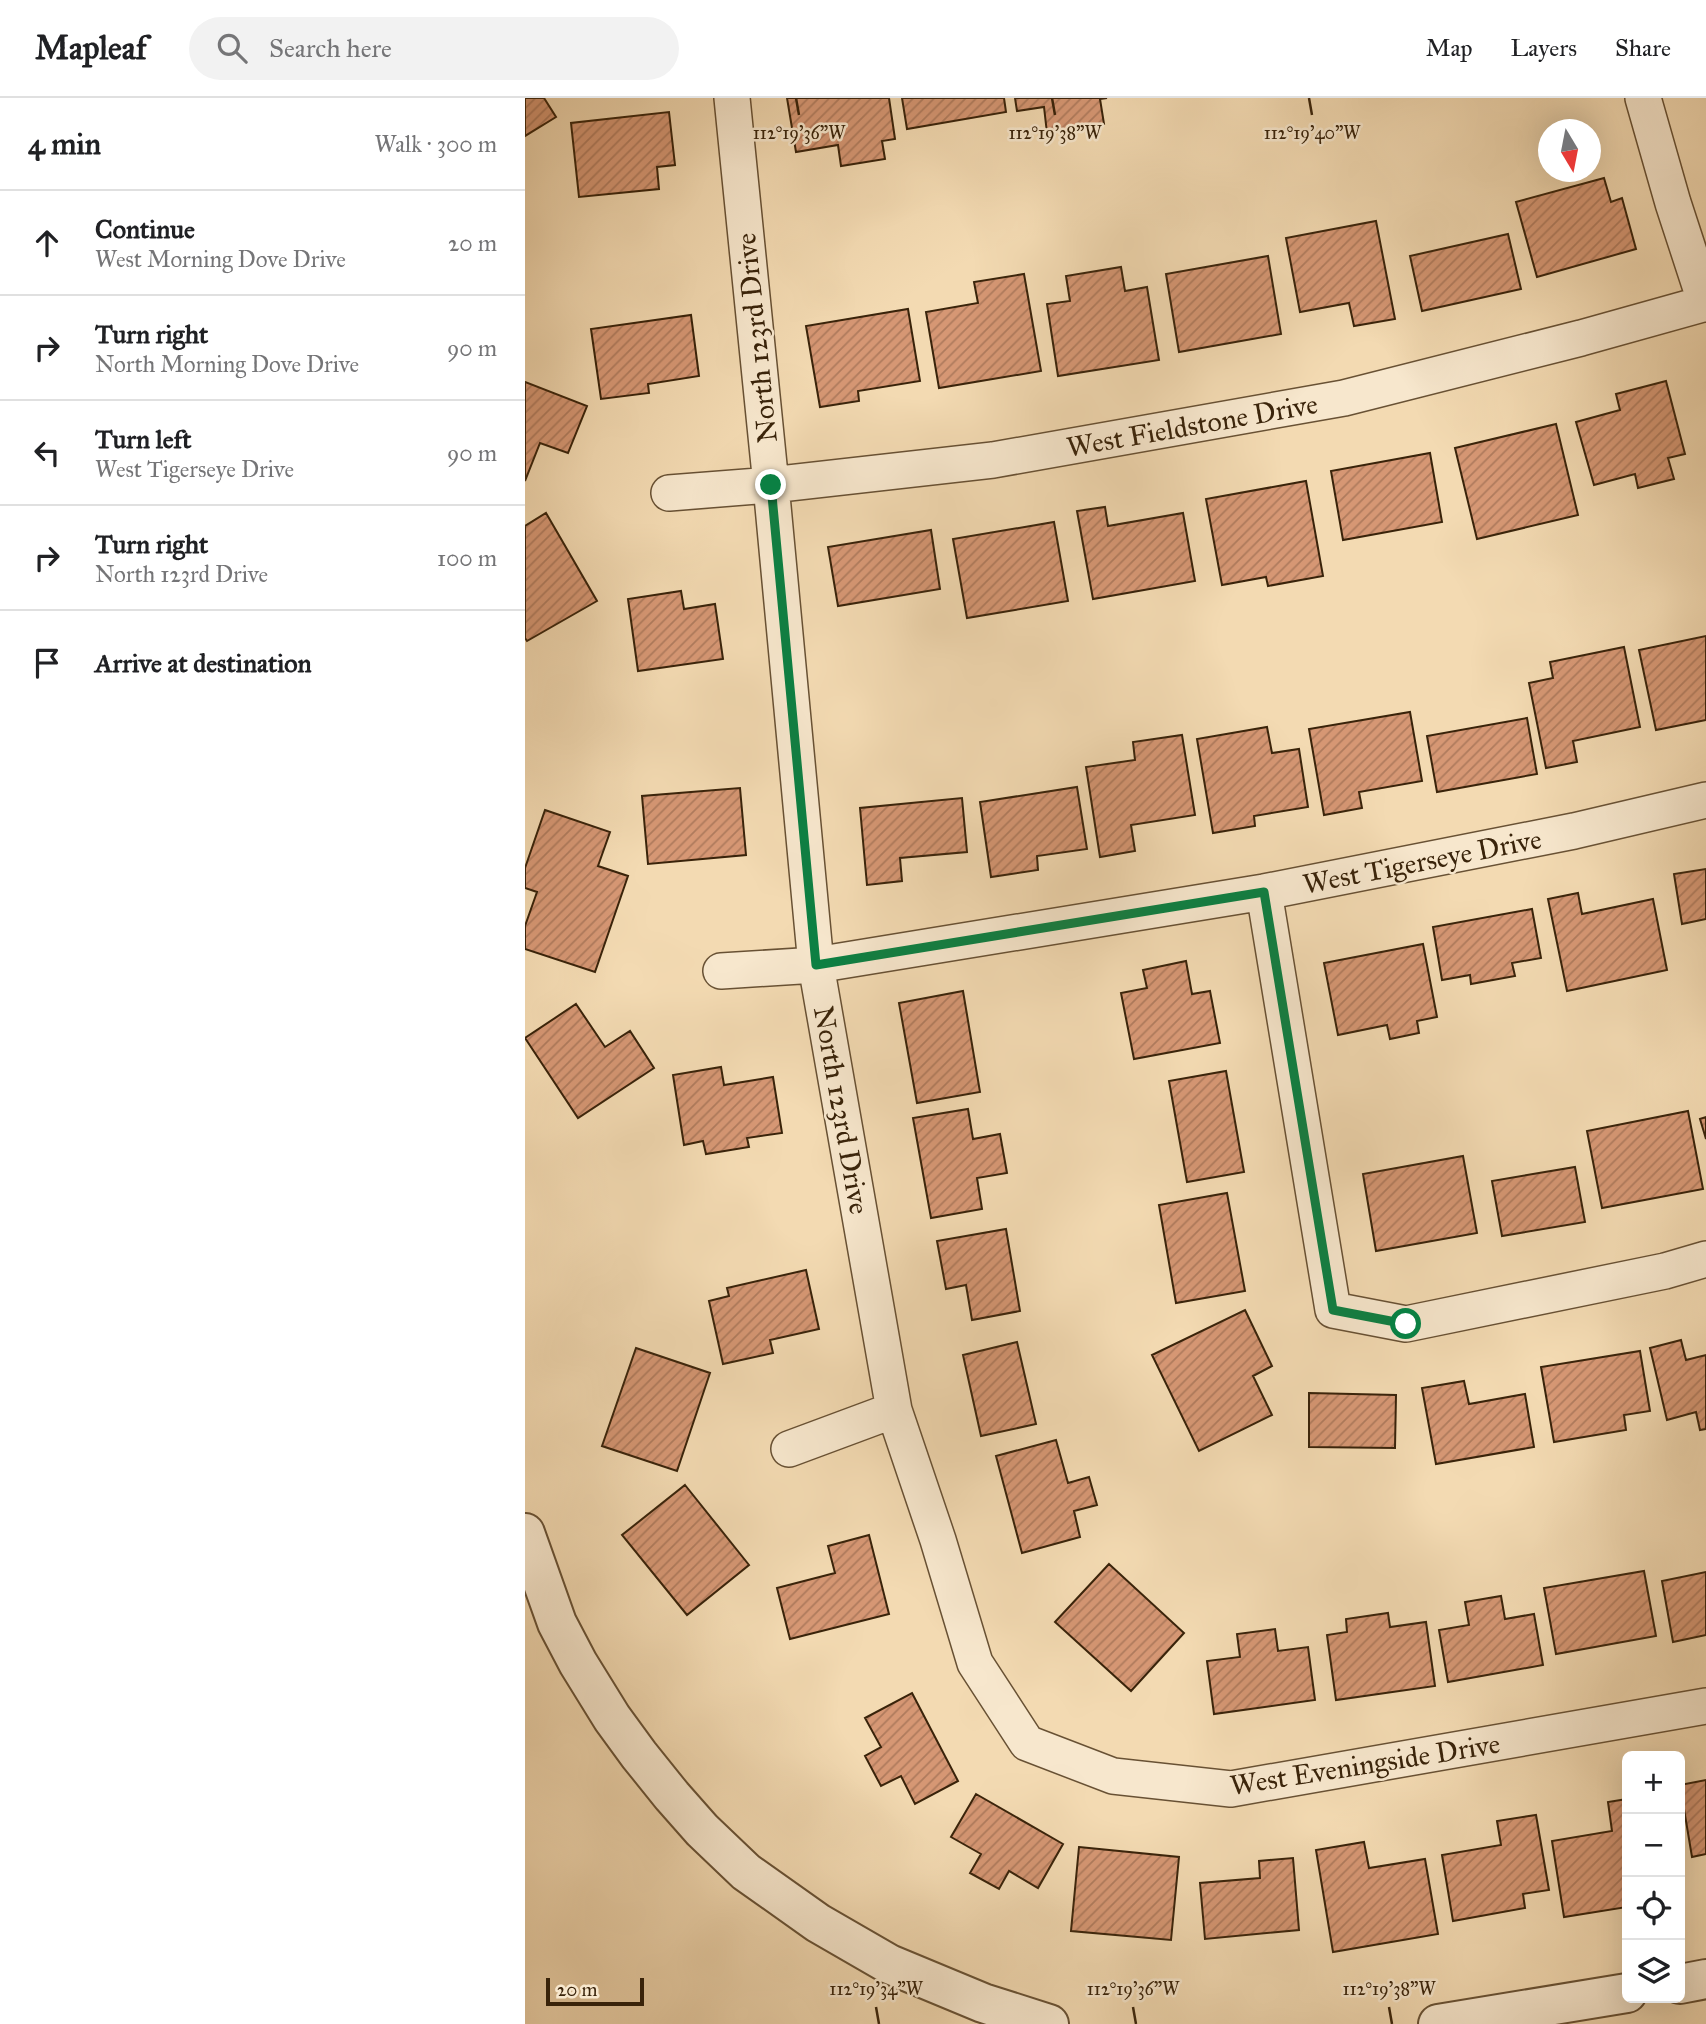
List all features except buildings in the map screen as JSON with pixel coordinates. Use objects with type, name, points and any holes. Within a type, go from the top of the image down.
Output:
[{"type":"street","name":"North 123rd Drive","points":[[731,98],[816,965],[894,1410],[938,1540],[975,1663],[1027,1743]]},
{"type":"street","points":[[1643,98],[1706,304]]},
{"type":"street","name":"West Fieldstone Drive","points":[[669,494],[993,460],[1344,398],[1706,304]]},
{"type":"street","name":"West Tigerseye Drive","points":[[721,971],[816,965],[1264,892],[1574,831],[1706,800]]},
{"type":"street","points":[[1264,892],[1333,1310],[1406,1324],[1706,1259]]},
{"type":"street","points":[[789,1449],[894,1410]]},
{"type":"street","points":[[525,1533],[557,1623],[612,1718],[679,1804],[746,1872],[818,1923],[889,1964],[983,2003],[1049,2024]]},
{"type":"street","name":"West Eveningside Drive","points":[[1027,1743],[1113,1776],[1231,1788],[1706,1706]]},
{"type":"street","points":[[1685,1983],[1706,1979]]},
{"type":"street","points":[[1438,2024],[1622,1994]]},
{"type":"route","points":[[771,485],[816,965],[1264,892],[1333,1310],[1406,1324]]}]
